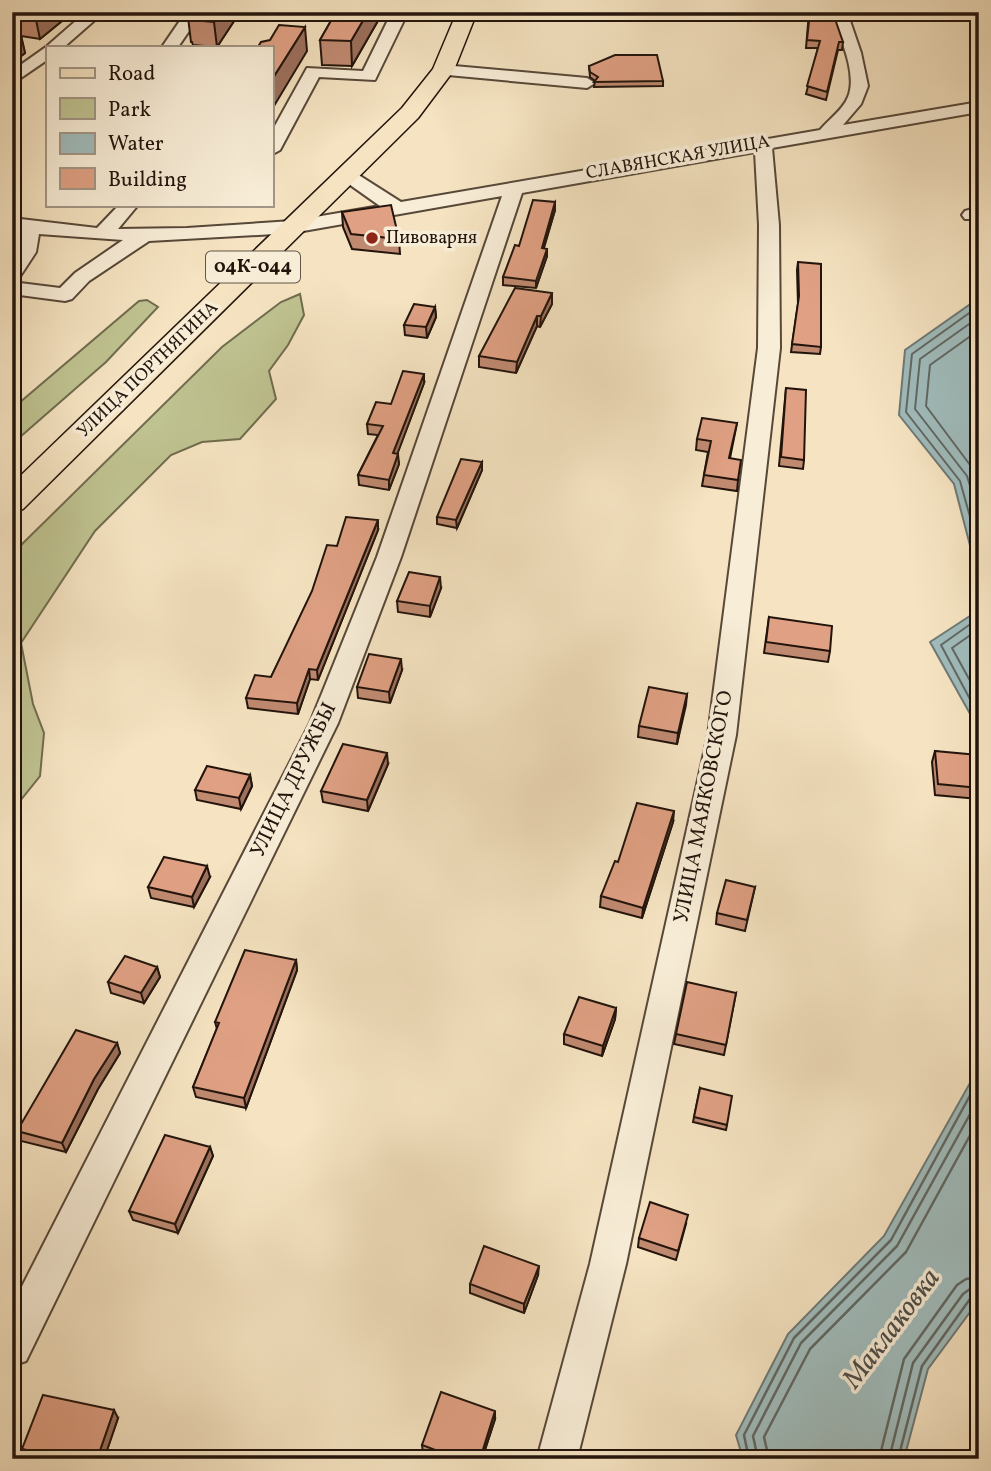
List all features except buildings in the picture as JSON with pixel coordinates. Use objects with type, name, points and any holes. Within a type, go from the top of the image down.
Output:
[{"type":"main road","name":"УЛИЦА ПОРТНЯГИНА","points":[[12,502],[410,113],[443,70],[467,12]]},
{"type":"street","points":[[55,46],[96,12]]},
{"type":"street","points":[[171,46],[194,12]]},
{"type":"street","points":[[273,146],[313,72],[369,76],[400,12]]},
{"type":"street","points":[[498,12],[563,15],[563,12]]},
{"type":"street","points":[[826,133],[857,97],[859,87],[848,37],[839,12]]},
{"type":"street","points":[[24,46],[46,51]]},
{"type":"street","points":[[12,79],[46,52]]},
{"type":"street","points":[[443,70],[587,83]]},
{"type":"street","name":"СЛАВЯНСКАЯ УЛИЦА","points":[[21,226],[143,236],[212,234],[292,227],[979,107]]},
{"type":"street","name":"УЛИЦА МАЯКОВСКОГО","points":[[557,1459],[608,1264],[722,735],[769,348],[769,225],[763,144]]},
{"type":"street","points":[[346,173],[367,190],[396,207]]},
{"type":"street","name":"УЛИЦА ДРУЖБЫ","points":[[12,1347],[324,723],[389,557],[514,187]]},
{"type":"street","points":[[103,233],[128,206]]},
{"type":"street","points":[[12,274],[30,244],[21,226]]},
{"type":"street","points":[[12,288],[65,295],[82,277],[143,236]]},
{"type":"green space","points":[[300,294],[304,315],[288,345],[269,371],[276,399],[240,439],[202,442],[171,455],[95,531],[21,643],[33,704],[44,733],[40,776],[12,811],[12,554],[222,347],[281,302]]},
{"type":"green space","points":[[147,300],[158,307],[106,362],[12,444],[12,409],[139,301]]},
{"type":"water","points":[[979,298],[979,580],[954,484],[899,415],[905,350]]},
{"type":"water","points":[[979,610],[979,730],[930,642]]},
{"type":"water","name":"Маклаковка","points":[[979,1067],[979,1300],[928,1369],[904,1459],[743,1459],[736,1435],[788,1334],[884,1236]]},
{"type":"place","name":"Пивоварня","points":[[372,238]]}]
